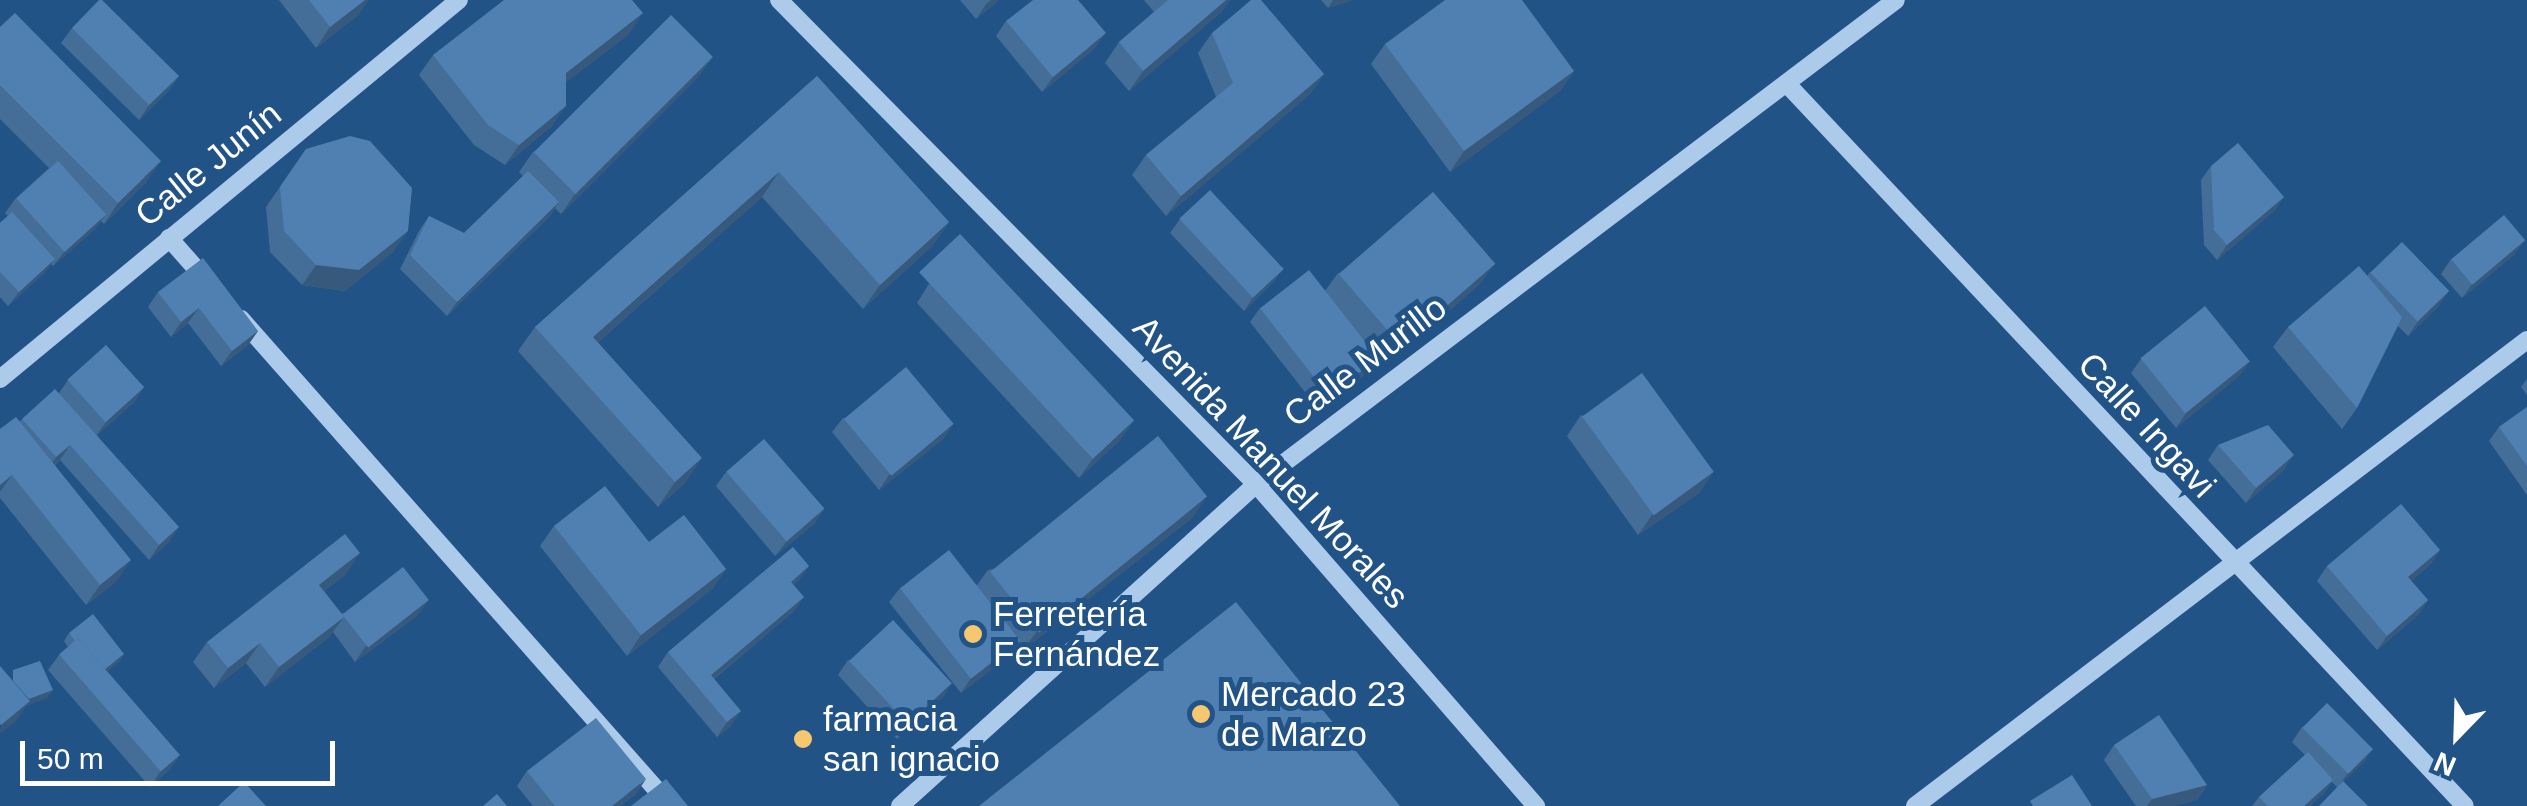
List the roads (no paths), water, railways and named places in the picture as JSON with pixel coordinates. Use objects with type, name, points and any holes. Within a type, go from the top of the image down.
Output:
[{"type":"street","name":"Calle Junín","points":[[0,378],[459,0]]},
{"type":"street","name":"Avenida Manuel Morales","points":[[779,0],[1256,484],[1536,806]]},
{"type":"street","name":"Calle Murillo","points":[[900,806],[1256,484],[1896,0]]},
{"type":"street","name":"Calle Ingavi","points":[[1787,84],[2235,567],[2465,806]]},
{"type":"street","points":[[169,238],[671,806]]},
{"type":"street","points":[[1915,806],[2235,567],[2527,340]]},
{"type":"place","name":"Ferretería Fernández","points":[[973,634]]},
{"type":"place","name":"Mercado 23 de Marzo","points":[[1201,714]]},
{"type":"place","name":"farmacia san ignacio","points":[[803,739]]}]
